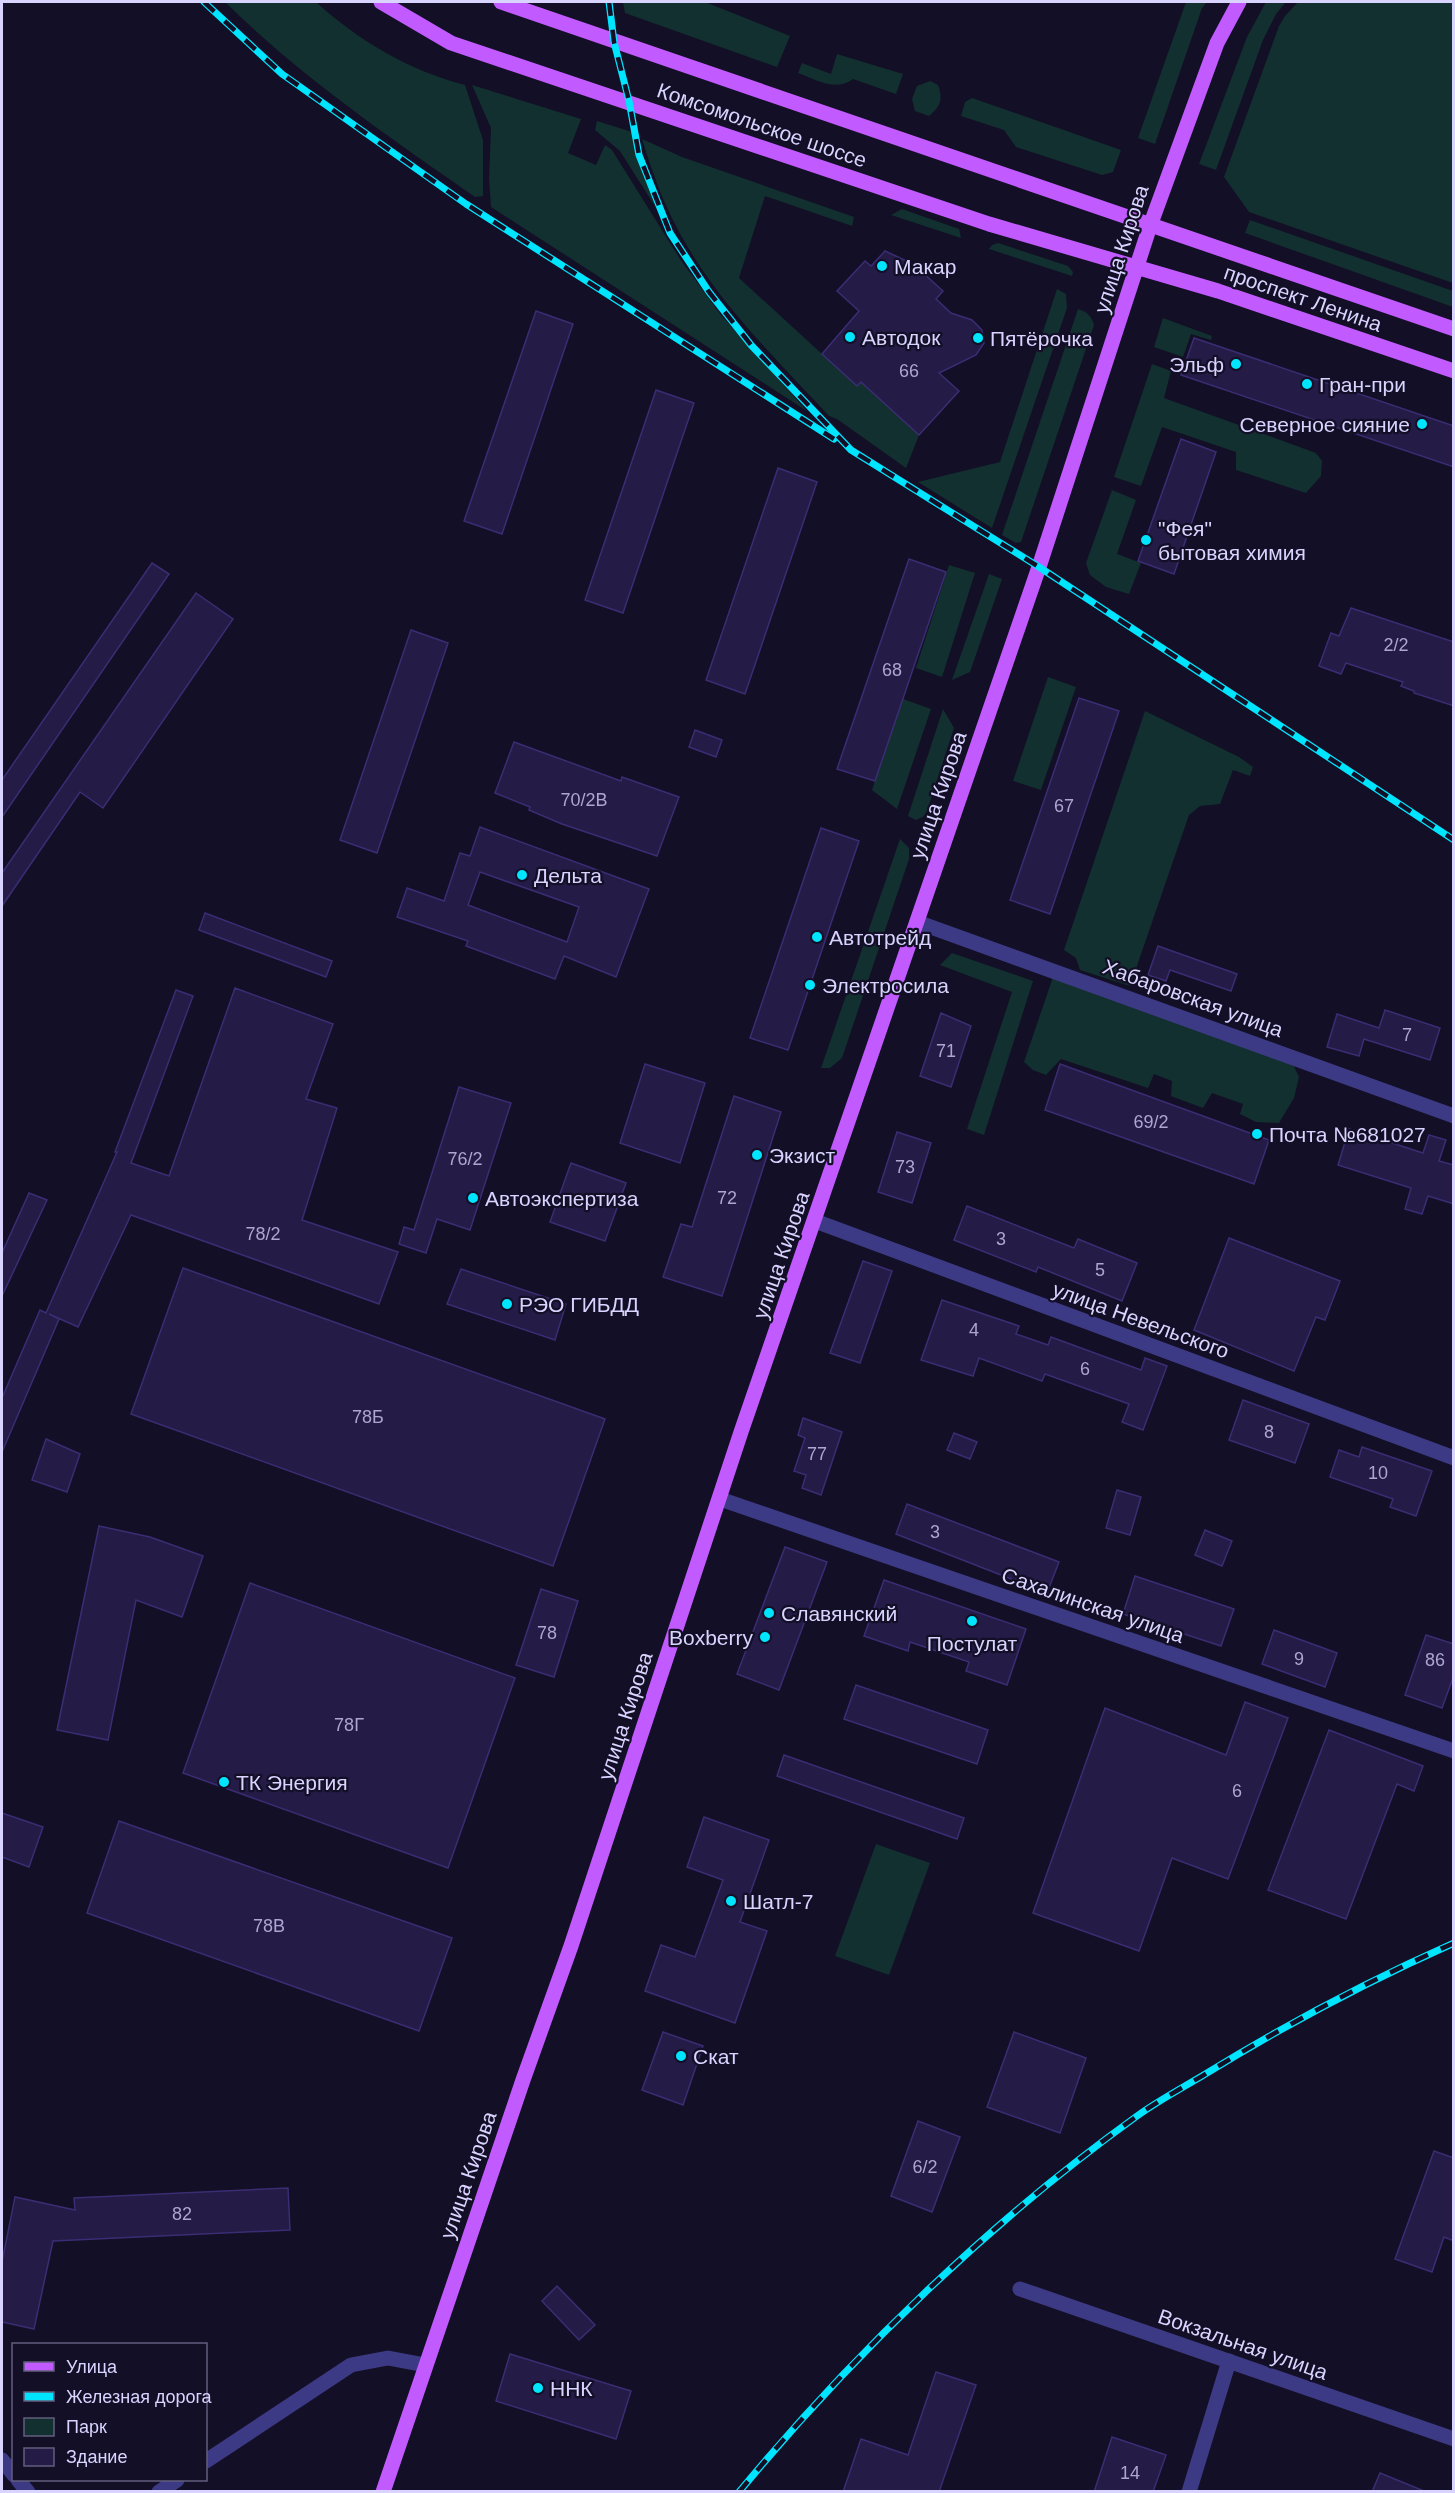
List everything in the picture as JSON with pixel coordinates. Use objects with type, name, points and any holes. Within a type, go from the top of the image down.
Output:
[{"type":"main road","name":"Комсомольское шоссе","points":[[381,2],[451,43],[978,220],[1138,267]]},
{"type":"main road","name":"Комсомольское шоссе","points":[[501,2],[1150,226]]},
{"type":"main road","name":"улица Кирова","points":[[383,2492],[571,1946],[1150,226],[1217,43],[1239,2]]},
{"type":"main road","name":"проспект Ленина","points":[[1150,226],[1454,329]]},
{"type":"main road","name":"проспект Ленина","points":[[1138,267],[1218,291],[1454,371]]},
{"type":"street","name":"Хабаровская улица","points":[[917,922],[1454,1116]]},
{"type":"street","name":"улица Невельского","points":[[815,1221],[1454,1458]]},
{"type":"street","name":"Сахалинская улица","points":[[720,1499],[1454,1751]]},
{"type":"street","name":"Вокзальная улица","points":[[1020,2289],[1454,2439]]},
{"type":"street","points":[[207,2460],[351,2365],[388,2358],[425,2365]]},
{"type":"street","points":[[1189,2492],[1229,2361]]},
{"type":"street","points":[[2,2460],[12,2472]]},
{"type":"street","points":[[159,2492],[176,2481]]},
{"type":"green space","points":[[225,2],[316,2],[349,29],[385,52],[424,71],[465,85],[483,140],[483,196],[475,197],[346,105],[284,56]]},
{"type":"green space","points":[[623,2],[705,2],[790,36],[777,67],[625,13]]},
{"type":"green space","points":[[1186,2],[1207,2],[1202,8],[1155,144],[1138,138]]},
{"type":"green space","points":[[1266,2],[1286,2],[1276,14],[1263,40],[1216,170],[1199,164],[1247,37]]},
{"type":"green space","points":[[1298,2],[1453,2],[1453,283],[1249,212],[1224,177],[1279,26]]},
{"type":"green space","points":[[837,54],[903,74],[896,94],[853,79],[846,83],[833,85],[798,73],[802,63],[831,74]]},
{"type":"green space","points":[[930,81],[938,85],[941,98],[936,109],[929,116],[915,111],[912,99],[917,86]]},
{"type":"green space","points":[[472,85],[581,119],[568,153],[596,165],[605,145],[612,150],[680,259],[721,315],[807,411],[491,207],[489,179],[491,128]]},
{"type":"green space","points":[[972,98],[1121,150],[1113,172],[1102,175],[1016,147],[1004,130],[961,116],[965,102]]},
{"type":"green space","points":[[597,121],[632,132],[638,161],[658,211],[620,151],[595,130]]},
{"type":"green space","points":[[642,139],[682,157],[854,217],[852,226],[765,196],[739,278],[857,386],[861,382],[919,435],[906,468],[837,419],[829,416],[734,312],[701,268],[672,219]]},
{"type":"green space","points":[[902,209],[959,229],[961,238],[891,215]]},
{"type":"green space","points":[[1250,220],[1453,291],[1453,307],[1245,233]]},
{"type":"green space","points":[[998,243],[1068,266],[1073,272],[1072,276],[989,249]]},
{"type":"green space","points":[[1057,289],[1066,294],[1067,308],[992,528],[918,482],[1000,462]]},
{"type":"green space","points":[[1078,309],[1088,314],[1094,325],[1021,542],[1016,543],[1002,535]]},
{"type":"green space","points":[[1163,318],[1212,336],[1211,340],[1191,334],[1183,357],[1154,347]]},
{"type":"green space","points":[[1152,364],[1171,371],[1164,398],[1316,453],[1322,461],[1321,476],[1306,493],[1236,470],[1236,452],[1162,427],[1141,486],[1114,477]]},
{"type":"green space","points":[[1112,490],[1136,500],[1117,554],[1141,563],[1129,594],[1106,587],[1090,575],[1086,563]]},
{"type":"green space","points":[[949,565],[975,573],[942,677],[916,668]]},
{"type":"green space","points":[[989,574],[1002,579],[970,672],[952,680]]},
{"type":"green space","points":[[1048,677],[1076,687],[1041,790],[1013,781]]},
{"type":"green space","points":[[903,699],[931,709],[897,809],[872,790]]},
{"type":"green space","points":[[943,709],[954,728],[927,811],[923,817],[916,820],[908,816]]},
{"type":"green space","points":[[1145,711],[1239,757],[1253,767],[1250,776],[1233,770],[1220,804],[1200,806],[1189,815],[1130,986],[1080,970],[1076,958],[1064,950]]},
{"type":"green space","points":[[900,839],[909,848],[909,859],[842,1058],[830,1068],[821,1068]]},
{"type":"green space","points":[[952,953],[1033,981],[984,1135],[967,1129],[1012,992],[940,965]]},
{"type":"green space","points":[[1053,977],[1293,1064],[1299,1077],[1294,1098],[1279,1123],[1256,1122],[1240,1114],[1243,1104],[1212,1093],[1203,1108],[1171,1096],[1172,1081],[1154,1074],[1148,1088],[1061,1059],[1046,1075],[1033,1070],[1024,1062]]},
{"type":"green space","points":[[876,1844],[930,1863],[889,1975],[835,1956]]},
{"type":"building","points":[[885,251],[913,264],[943,291],[936,299],[951,313],[972,320],[982,330],[984,343],[976,355],[939,373],[959,391],[919,435],[861,382],[857,386],[822,354],[859,311],[837,291],[865,261],[871,266]]},
{"type":"building","points":[[536,311],[573,324],[502,534],[464,521]]},
{"type":"building","points":[[1194,338],[1454,426],[1454,467],[1181,375]]},
{"type":"building","points":[[656,390],[694,403],[623,613],[585,600]]},
{"type":"building","points":[[1181,439],[1216,452],[1174,574],[1138,561]]},
{"type":"building","points":[[778,468],[817,482],[745,694],[706,680]]},
{"type":"building","points":[[909,559],[946,572],[875,781],[837,769]]},
{"type":"building","points":[[152,563],[169,574],[2,817],[2,780]]},
{"type":"building","points":[[196,593],[233,619],[103,808],[80,792],[2,906],[2,873]]},
{"type":"building","points":[[1351,608],[1454,642],[1454,706],[1414,693],[1401,686],[1403,682],[1346,663],[1341,674],[1319,666],[1331,633],[1339,636]]},
{"type":"building","points":[[411,630],[448,643],[377,853],[340,840]]},
{"type":"building","points":[[1079,698],[1119,711],[1050,914],[1010,900]]},
{"type":"building","points":[[695,730],[722,740],[716,757],[689,747]]},
{"type":"building","points":[[514,742],[621,781],[622,777],[679,797],[657,856],[562,824],[529,810],[530,807],[495,793]]},
{"type":"building","points":[[480,827],[649,889],[616,977],[564,956],[555,979],[466,946],[468,941],[397,917],[407,888],[444,901],[460,853],[470,856]],"holes":[[[480,872],[579,907],[567,942],[468,905]]]},
{"type":"building","points":[[821,828],[859,841],[788,1050],[750,1038]]},
{"type":"building","points":[[205,913],[332,961],[326,977],[199,930]]},
{"type":"building","points":[[1158,946],[1237,974],[1231,991],[1170,970],[1166,981],[1148,975]]},
{"type":"building","points":[[235,988],[333,1024],[306,1099],[337,1108],[302,1220],[398,1252],[379,1304],[131,1215],[78,1327],[49,1314],[59,1319],[2,1452],[2,1398],[40,1310],[46,1313],[117,1152],[115,1152],[176,990],[193,996],[131,1163],[169,1176]]},
{"type":"building","points":[[1385,1010],[1440,1028],[1430,1060],[1364,1039],[1359,1056],[1327,1047],[1337,1014],[1379,1028]]},
{"type":"building","points":[[941,1013],[971,1026],[951,1087],[920,1076]]},
{"type":"building","points":[[645,1064],[705,1083],[680,1163],[620,1143]]},
{"type":"building","points":[[1060,1064],[1269,1140],[1254,1184],[1045,1110]]},
{"type":"building","points":[[459,1087],[511,1103],[470,1230],[437,1219],[426,1253],[399,1244],[404,1227],[414,1230]]},
{"type":"building","points":[[734,1096],[781,1112],[722,1296],[663,1277],[681,1224],[692,1227]]},
{"type":"building","points":[[1349,1129],[1423,1153],[1429,1135],[1446,1140],[1439,1161],[1454,1165],[1454,1204],[1428,1196],[1422,1214],[1405,1209],[1411,1188],[1338,1165]]},
{"type":"building","points":[[897,1132],[931,1143],[912,1203],[878,1192]]},
{"type":"building","points":[[571,1163],[626,1183],[605,1241],[550,1222]]},
{"type":"building","points":[[29,1193],[47,1200],[2,1296],[2,1253]]},
{"type":"building","points":[[967,1206],[1074,1248],[1078,1239],[1137,1263],[1122,1301],[1038,1267],[1036,1272],[954,1240]]},
{"type":"building","points":[[1229,1238],[1340,1281],[1325,1320],[1316,1317],[1294,1371],[1194,1330]]},
{"type":"building","points":[[863,1261],[892,1271],[860,1363],[830,1353]]},
{"type":"building","points":[[183,1268],[605,1419],[553,1566],[131,1414]]},
{"type":"building","name":"РЭО ГИБДД","points":[[461,1269],[566,1304],[555,1340],[447,1304]]},
{"type":"building","points":[[942,1300],[1019,1326],[1016,1334],[1048,1345],[1051,1337],[1141,1370],[1145,1358],[1167,1366],[1143,1430],[1122,1422],[1129,1404],[1045,1374],[1042,1381],[979,1358],[973,1376],[921,1360]]},
{"type":"building","points":[[1243,1400],[1309,1424],[1295,1463],[1229,1440]]},
{"type":"building","points":[[803,1418],[842,1432],[821,1495],[802,1488],[806,1475],[794,1471],[805,1438],[798,1435]]},
{"type":"building","points":[[954,1433],[977,1442],[970,1459],[947,1450]]},
{"type":"building","points":[[46,1439],[80,1454],[67,1492],[32,1480]]},
{"type":"building","points":[[1362,1447],[1432,1471],[1416,1516],[1390,1507],[1393,1499],[1330,1477],[1339,1450],[1359,1457]]},
{"type":"building","points":[[1117,1490],[1141,1497],[1130,1535],[1106,1528]]},
{"type":"building","points":[[907,1504],[1059,1562],[1047,1593],[896,1534]]},
{"type":"building","points":[[99,1526],[150,1537],[203,1556],[182,1617],[136,1600],[108,1740],[57,1730]]},
{"type":"building","points":[[1205,1530],[1232,1541],[1222,1566],[1195,1555]]},
{"type":"building","points":[[785,1547],[827,1562],[779,1690],[737,1674]]},
{"type":"building","points":[[1135,1576],[1234,1609],[1221,1646],[1123,1614]]},
{"type":"building","points":[[884,1580],[1026,1629],[1007,1685],[966,1671],[969,1662],[910,1642],[908,1651],[864,1636]]},
{"type":"building","points":[[250,1583],[515,1678],[448,1868],[183,1773]]},
{"type":"building","points":[[541,1589],[578,1601],[554,1677],[516,1665]]},
{"type":"building","points":[[1274,1630],[1337,1653],[1325,1687],[1262,1664]]},
{"type":"building","points":[[1426,1635],[1454,1644],[1454,1675],[1442,1708],[1405,1695]]},
{"type":"building","points":[[856,1685],[988,1730],[977,1764],[844,1719]]},
{"type":"building","points":[[1245,1702],[1288,1718],[1228,1879],[1172,1858],[1139,1951],[1033,1913],[1105,1708],[1226,1755]]},
{"type":"building","points":[[1329,1730],[1423,1766],[1414,1791],[1397,1784],[1346,1919],[1268,1890]]},
{"type":"building","points":[[784,1755],[964,1818],[957,1839],[777,1776]]},
{"type":"building","points":[[2,1813],[43,1827],[29,1867],[2,1857]]},
{"type":"building","name":"Шатл-7","points":[[704,1817],[769,1840],[740,1922],[767,1931],[735,2023],[645,1991],[661,1945],[695,1957],[723,1880],[687,1867]]},
{"type":"building","points":[[119,1821],[452,1938],[419,2031],[87,1913]]},
{"type":"building","points":[[663,2032],[703,2046],[683,2105],[642,2090]]},
{"type":"building","points":[[1014,2032],[1086,2058],[1060,2133],[987,2107]]},
{"type":"building","points":[[918,2121],[960,2137],[932,2212],[891,2196]]},
{"type":"building","points":[[1434,2151],[1454,2158],[1454,2241],[1444,2237],[1432,2272],[1395,2259]]},
{"type":"building","points":[[288,2188],[290,2230],[53,2241],[34,2329],[2,2322],[2,2262],[15,2197],[75,2210],[74,2198]]},
{"type":"building","points":[[557,2286],[595,2325],[579,2340],[542,2301]]},
{"type":"building","points":[[510,2354],[631,2391],[616,2439],[496,2401]]},
{"type":"building","points":[[936,2372],[976,2385],[939,2492],[843,2492],[861,2439],[908,2455]]},
{"type":"building","points":[[1112,2437],[1166,2455],[1153,2492],[1094,2492]]},
{"type":"building","points":[[1380,2473],[1424,2491],[1424,2492],[1372,2492]]},
{"type":"railway","points":[[204,2],[282,74],[466,204],[834,439]]},
{"type":"railway","points":[[609,2],[614,42],[629,101],[639,155],[670,233],[709,292],[751,345],[851,450],[1039,567],[1454,840]]},
{"type":"railway","points":[[739,2492],[829,2389],[926,2291],[977,2244],[1083,2157],[1154,2104],[1267,2037],[1359,1988],[1454,1943]]},
{"type":"place","name":"Макар","points":[[882,266]]},
{"type":"place","name":"Автодок","points":[[850,337]]},
{"type":"place","name":"Пятёрочка","points":[[978,338]]},
{"type":"place","name":"Эльф","points":[[1236,364]]},
{"type":"place","name":"Гран-при","points":[[1307,384]]},
{"type":"place","name":"Северное сияние","points":[[1422,424]]},
{"type":"place","name":"\"Фея\" бытовая химия","points":[[1146,540]]},
{"type":"place","name":"Дельта","points":[[522,875]]},
{"type":"place","name":"Автотрейд","points":[[817,937]]},
{"type":"place","name":"Электросила","points":[[810,985]]},
{"type":"place","name":"Почта №681027","points":[[1257,1134]]},
{"type":"place","name":"Экзист","points":[[757,1155]]},
{"type":"place","name":"Автоэкспертиза","points":[[473,1198]]},
{"type":"place","name":"РЭО ГИБДД","points":[[507,1304]]},
{"type":"place","name":"Славянский","points":[[769,1613]]},
{"type":"place","name":"Постулат","points":[[972,1621]]},
{"type":"place","name":"Boxberry","points":[[765,1637]]},
{"type":"place","name":"ТК Энергия","points":[[224,1782]]},
{"type":"place","name":"Шатл-7","points":[[731,1901]]},
{"type":"place","name":"Скат","points":[[681,2056]]},
{"type":"place","name":"ННК","points":[[538,2388]]}]
